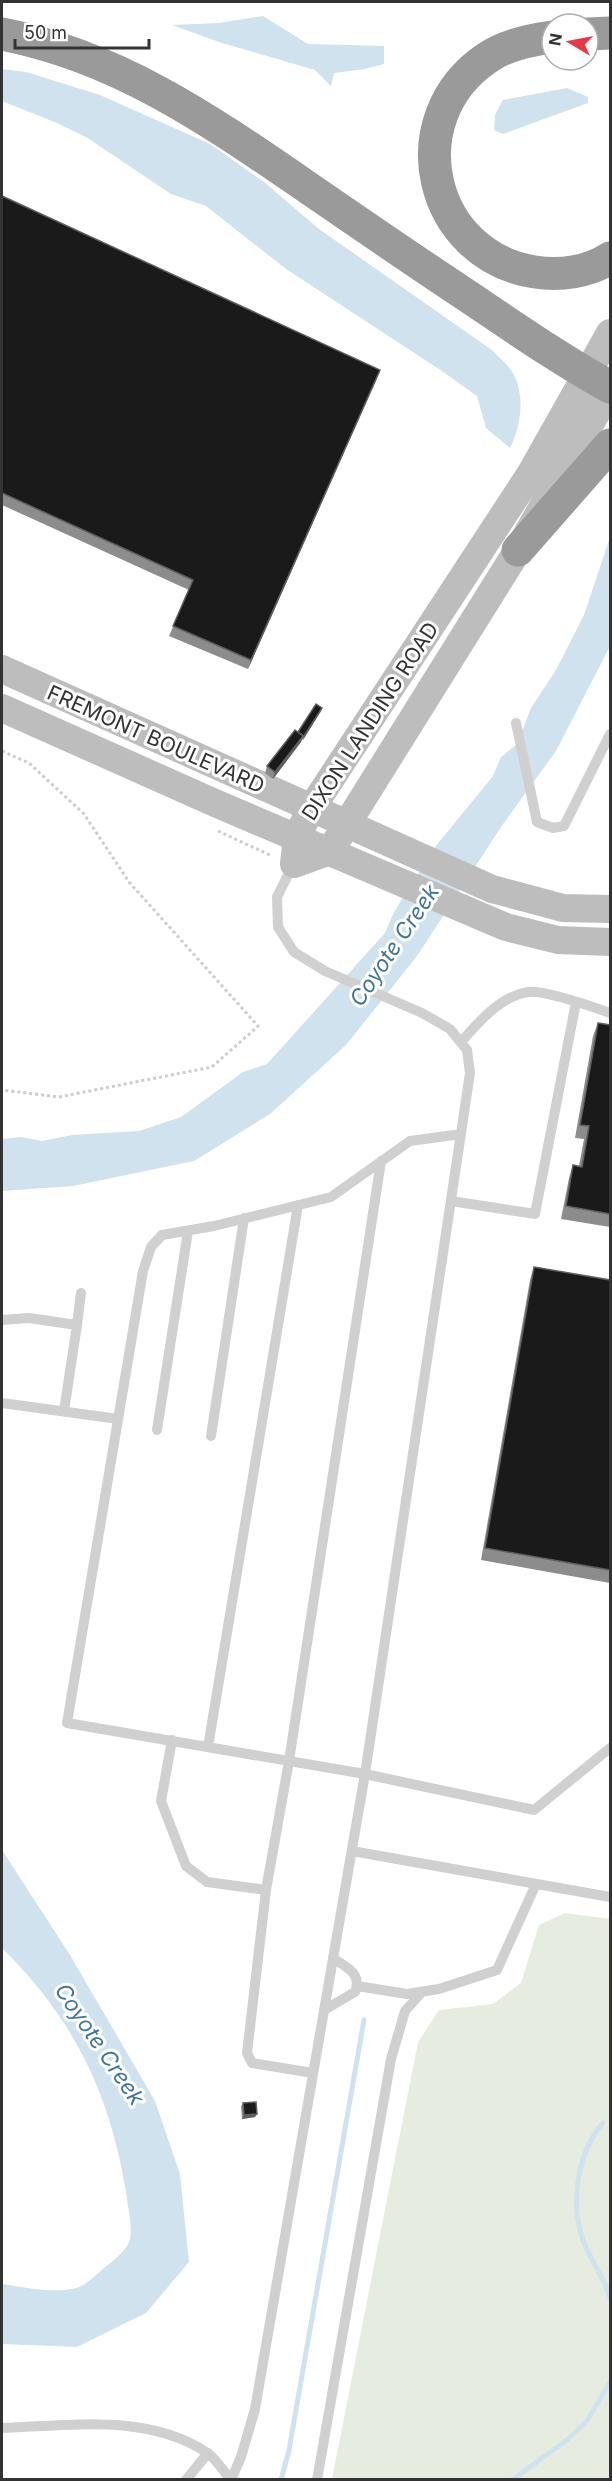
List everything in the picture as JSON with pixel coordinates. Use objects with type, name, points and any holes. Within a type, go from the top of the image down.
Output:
[{"type":"highway","points":[[2,34],[45,44],[110,66],[189,108],[504,321],[603,383]]},
{"type":"highway","points":[[540,40],[509,47],[488,57],[457,86],[438,123],[434,143],[434,165],[438,186],[450,215],[470,241],[505,265],[546,274],[566,273],[586,269],[610,258]]},
{"type":"highway","points":[[518,550],[610,445]]},
{"type":"main road","name":"DIXON LANDING ROAD","points":[[603,383],[531,473],[311,809],[297,836],[294,864],[330,851],[518,550],[603,383],[610,333]]},
{"type":"main road","name":"FREMONT BOULEVARD","points":[[2,669],[492,888],[562,908],[610,909]]},
{"type":"main road","name":"FREMONT BOULEVARD","points":[[2,708],[215,803],[297,836],[477,915],[531,934],[558,940],[610,942]]},
{"type":"lane","points":[[516,723],[537,822],[553,828],[564,826],[610,734]]},
{"type":"lane","points":[[2,2428],[118,2424],[171,2434],[208,2453],[231,2480],[241,2457],[255,2409],[365,1774],[470,1073],[467,1050],[450,1029],[422,1013],[325,971],[294,952],[278,927],[277,897],[294,864]]},
{"type":"lane","points":[[461,1042],[480,1020],[504,1001],[528,992],[576,1002],[610,1013]]},
{"type":"lane","points":[[451,1201],[535,1214],[576,1002]]},
{"type":"lane","points":[[461,1134],[410,1141],[331,1197],[162,1236],[152,1247],[143,1271],[67,1723],[365,1774],[534,1810],[610,1748]]},
{"type":"lane","points":[[313,2073],[252,2063],[247,2053],[266,1890],[289,1761],[381,1161]]},
{"type":"lane","points":[[208,1747],[298,1205]]},
{"type":"lane","points":[[212,1436],[244,1218]]},
{"type":"lane","points":[[157,1430],[188,1231]]},
{"type":"lane","points":[[64,1411],[81,1293]]},
{"type":"lane","points":[[2,1320],[29,1318],[77,1325]]},
{"type":"lane","points":[[2,1403],[118,1419]]},
{"type":"lane","points":[[172,1740],[161,1801],[186,1866],[207,1882],[266,1890]]},
{"type":"lane","points":[[352,1851],[610,1897]]},
{"type":"lane","points":[[357,1986],[407,1994],[438,1989],[497,1970],[536,1884]]},
{"type":"lane","points":[[324,2010],[355,1992],[357,1986],[358,1978],[355,1973],[333,1958]]},
{"type":"lane","points":[[317,2480],[391,2059],[405,2011],[422,1992]]},
{"type":"lane","points":[[186,2480],[208,2453]]},
{"type":"path","points":[[2,751],[28,763],[84,814],[129,882],[258,1026],[213,1067],[59,1097],[2,1090]]},
{"type":"shaded area","points":[[565,1913],[610,1919],[610,2479],[332,2479],[418,2042],[439,2010],[493,2004],[521,1983],[539,1925]]},
{"type":"water","points":[[263,16],[308,44],[384,46],[384,64],[334,73],[331,86],[315,70],[222,43],[172,25],[219,23]]},
{"type":"water","points":[[2,69],[26,72],[100,95],[210,144],[264,182],[319,229],[492,350],[512,372],[520,393],[519,421],[510,448],[486,428],[477,396],[286,269],[206,206],[171,194],[86,137],[2,101]]},
{"type":"water","points":[[567,88],[588,97],[588,103],[503,134],[494,130],[495,115],[503,100]]},
{"type":"water","name":"Coyote Creek","points":[[610,537],[610,646],[556,751],[501,827],[417,956],[346,1045],[270,1114],[194,1161],[73,1186],[2,1191],[2,1139],[21,1137],[42,1141],[72,1135],[139,1131],[181,1117],[243,1072],[267,1064],[385,933],[394,912],[435,847],[493,776],[501,757],[517,744],[531,708],[556,670],[584,615]]},
{"type":"water","name":"Coyote Creek","points":[[2,1850],[70,1955],[155,2101],[180,2174],[189,2262],[146,2313],[77,2347],[2,2344],[2,2284],[43,2290],[66,2290],[83,2285],[122,2253],[129,2242],[131,2231],[126,2192],[110,2122],[85,2059],[49,2002],[2,1948]]},
{"type":"building","points":[[2,196],[380,370],[251,660],[173,626],[193,580],[2,493]]},
{"type":"building","points":[[316,704],[322,708],[304,736],[298,732]]},
{"type":"building","points":[[295,730],[303,736],[275,772],[267,766]]},
{"type":"building","points":[[598,1023],[610,1025],[610,1214],[566,1206],[573,1165],[582,1167],[589,1126],[580,1125]]},
{"type":"building","points":[[534,1267],[610,1280],[610,1570],[485,1548]]},
{"type":"building","points":[[256,2102],[257,2114],[244,2115],[243,2103]]},
{"type":"waterway","points":[[281,2480],[289,2450],[364,2020]]},
{"type":"waterway","points":[[603,2123],[594,2135],[582,2161],[577,2206],[581,2234],[610,2298]]},
{"type":"waterway","points":[[512,2480],[567,2440],[587,2421],[610,2382]]}]
